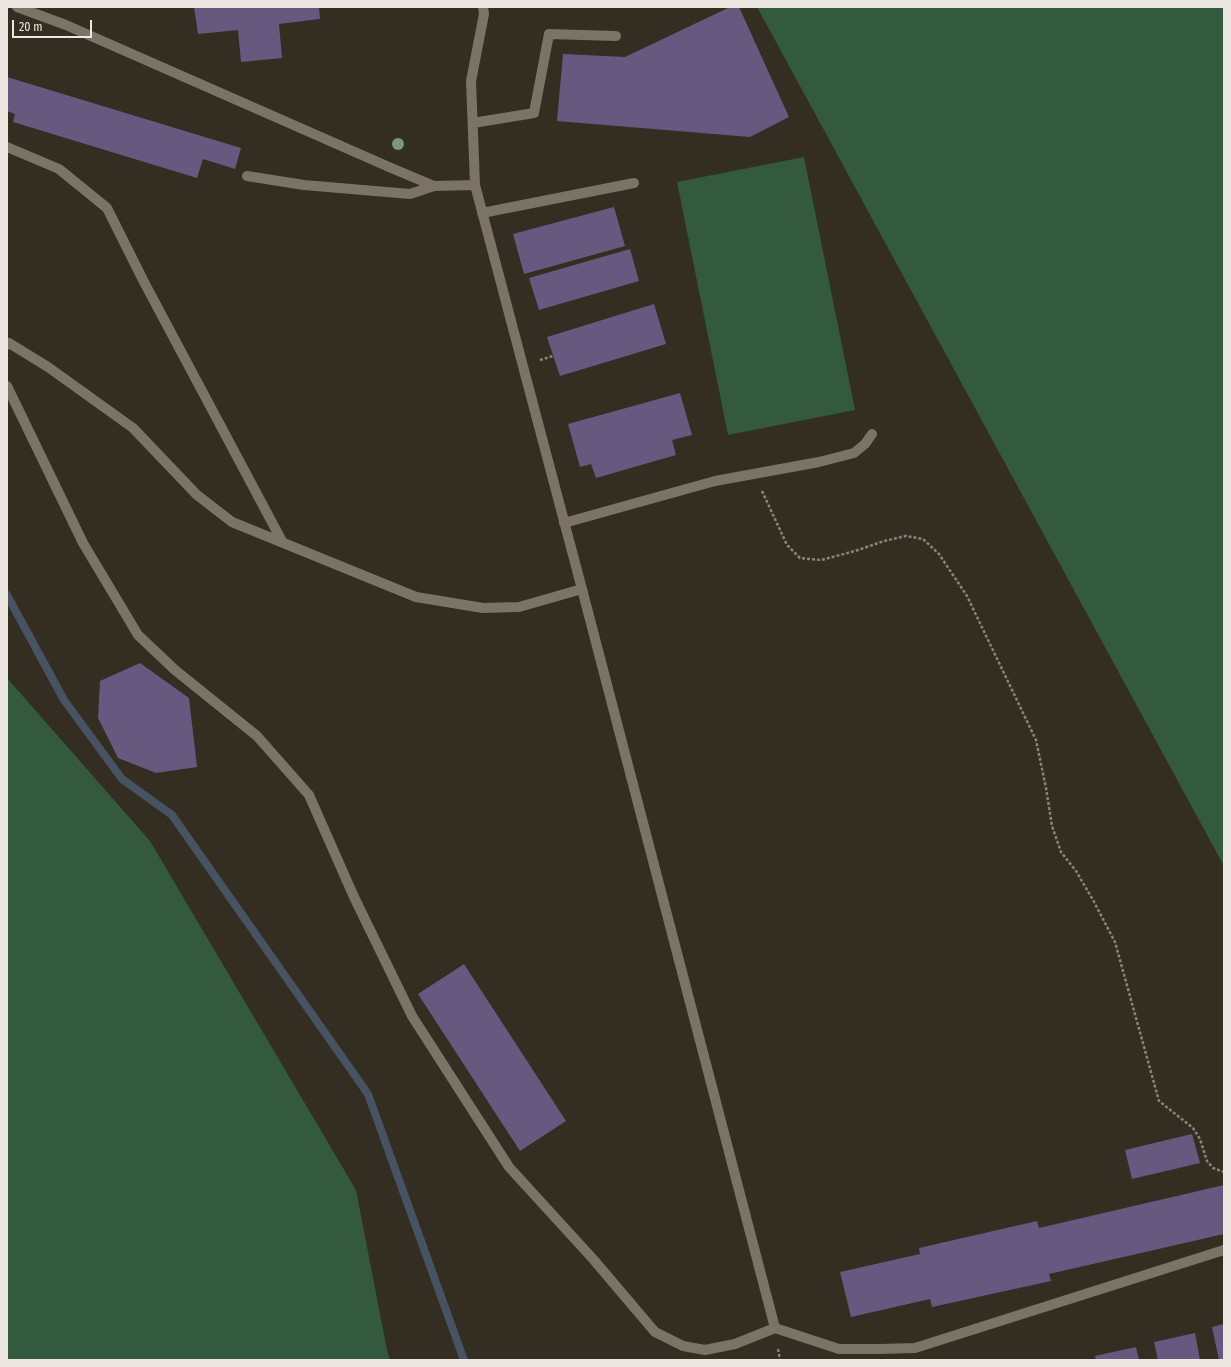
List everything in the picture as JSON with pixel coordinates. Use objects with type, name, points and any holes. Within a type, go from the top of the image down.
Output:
[{"type":"lane","points":[[17,7],[66,25],[434,186]]},
{"type":"lane","points":[[483,7],[484,14],[471,81],[475,185],[775,1328]]},
{"type":"lane","points":[[473,122],[534,113],[549,34],[616,36]]},
{"type":"lane","points":[[7,147],[58,169],[107,208],[148,289],[283,543]]},
{"type":"lane","points":[[246,176],[304,185],[410,194],[434,186],[475,185]]},
{"type":"lane","points":[[482,213],[634,182]]},
{"type":"lane","points":[[8,342],[48,368],[133,428],[197,495],[232,522],[416,597],[483,608],[519,607],[582,589]]},
{"type":"lane","points":[[7,386],[83,543],[138,635],[175,670],[257,736],[309,795],[354,897],[412,1016],[510,1167],[593,1258],[655,1332],[683,1346],[705,1350],[735,1344],[775,1328],[839,1349],[915,1348],[1224,1250]]},
{"type":"lane","points":[[564,523],[715,481],[819,462],[854,453],[865,444],[872,434]]},
{"type":"path","points":[[754,474],[787,545],[800,558],[821,560],[906,536],[923,539],[939,554],[967,596],[1036,740],[1052,826],[1061,852],[1076,871],[1115,942],[1159,1101],[1193,1128],[1200,1139],[1207,1161],[1213,1168],[1224,1172]]},
{"type":"green space","points":[[757,7],[1224,7],[1224,866]]},
{"type":"green space","points":[[804,157],[855,410],[728,435],[677,182]]},
{"type":"green space","points":[[7,678],[150,841],[356,1190],[390,1360],[7,1360]]},
{"type":"building","points":[[194,7],[319,7],[320,19],[279,24],[282,58],[241,62],[238,30],[198,34]]},
{"type":"building","points":[[730,7],[739,7],[789,117],[750,137],[557,121],[563,54],[625,57]]},
{"type":"building","points":[[7,77],[241,148],[235,169],[203,159],[197,178],[13,122],[15,114],[7,111]]},
{"type":"building","points":[[614,207],[625,246],[524,274],[513,234]]},
{"type":"building","points":[[630,249],[639,281],[539,310],[529,278]]},
{"type":"building","points":[[654,304],[666,344],[560,376],[547,337]]},
{"type":"building","points":[[680,393],[692,435],[672,440],[676,455],[596,478],[591,464],[580,467],[568,424]]},
{"type":"building","points":[[140,663],[189,698],[197,767],[156,773],[118,758],[98,718],[100,681]]},
{"type":"building","points":[[464,964],[566,1121],[520,1151],[418,994]]},
{"type":"building","points":[[1192,1134],[1200,1163],[1132,1179],[1125,1150]]},
{"type":"building","points":[[1224,1185],[1224,1234],[1049,1274],[1051,1281],[932,1307],[930,1299],[851,1317],[840,1272],[920,1254],[919,1248],[1037,1221],[1039,1228]]},
{"type":"building","points":[[1224,1324],[1224,1360],[1219,1360],[1212,1327]]},
{"type":"building","points":[[1195,1333],[1200,1360],[1158,1360],[1154,1342]]},
{"type":"building","points":[[1136,1347],[1139,1360],[1096,1360],[1095,1356]]},
{"type":"waterway","points":[[7,595],[64,700],[122,779],[172,815],[368,1094],[464,1360]]}]
